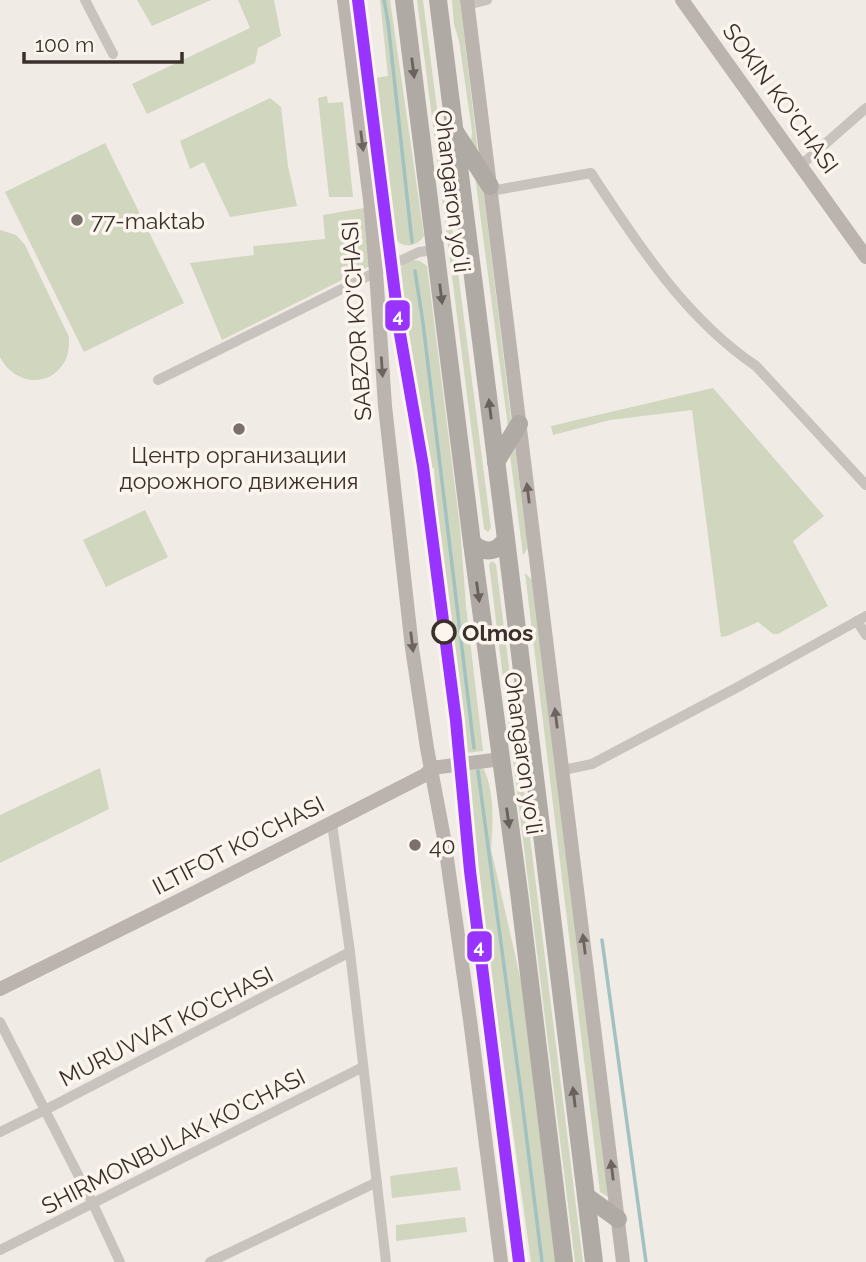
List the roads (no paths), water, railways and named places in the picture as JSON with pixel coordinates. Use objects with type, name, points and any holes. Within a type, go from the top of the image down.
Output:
[{"type":"highway","name":"Ohangaron yoʻli","points":[[404,0],[565,1262]]},
{"type":"highway","name":"Ohangaron yoʻli","points":[[438,0],[594,1262]]},
{"type":"highway","points":[[454,130],[491,188]]},
{"type":"highway","points":[[496,462],[519,424]]},
{"type":"highway","points":[[472,543],[480,549],[491,551],[500,547],[506,539]]},
{"type":"highway","points":[[586,1196],[618,1219]]},
{"type":"street","points":[[85,0],[113,54]]},
{"type":"street","name":"SABZOR KO'CHASI","points":[[344,0],[370,200],[385,406],[412,648],[444,838],[501,1262]]},
{"type":"street","points":[[467,3],[487,0]]},
{"type":"street","name":"SOKIN KO'CHASI","points":[[682,0],[866,257]]},
{"type":"street","name":"Ohangaron yoʻli","points":[[467,3],[623,1262]]},
{"type":"street","points":[[801,165],[866,108]]},
{"type":"street","points":[[491,188],[591,173],[628,230],[678,296],[735,352],[756,366],[866,485]]},
{"type":"street","points":[[158,380],[376,272],[419,252],[435,250]]},
{"type":"street","points":[[563,770],[592,764],[861,619],[866,635]]},
{"type":"street","name":"ILTIFOT KO'CHASI","points":[[0,989],[332,824],[425,775],[432,768],[500,759]]},
{"type":"street","points":[[332,824],[350,952],[386,1262]]},
{"type":"street","name":"MURUVVAT KO'CHASI","points":[[0,1132],[350,952]]},
{"type":"street","points":[[0,1021],[120,1262]]},
{"type":"street","name":"SHIRMONBULAK KO'CHASI","points":[[0,1250],[363,1067]]},
{"type":"street","points":[[210,1262],[377,1182]]},
{"type":"waterway","points":[[384,0],[412,242]]},
{"type":"waterway","points":[[415,271],[474,748]]},
{"type":"waterway","points":[[478,771],[542,1262]]},
{"type":"waterway","points":[[602,940],[646,1262]]},
{"type":"place","name":"77-maktab","points":[[77,220]]},
{"type":"place","name":"Центр организации дорожного движения","points":[[239,429]]},
{"type":"place","name":"Olmos","points":[[444,632]]},
{"type":"place","name":"40","points":[[415,845]]}]
